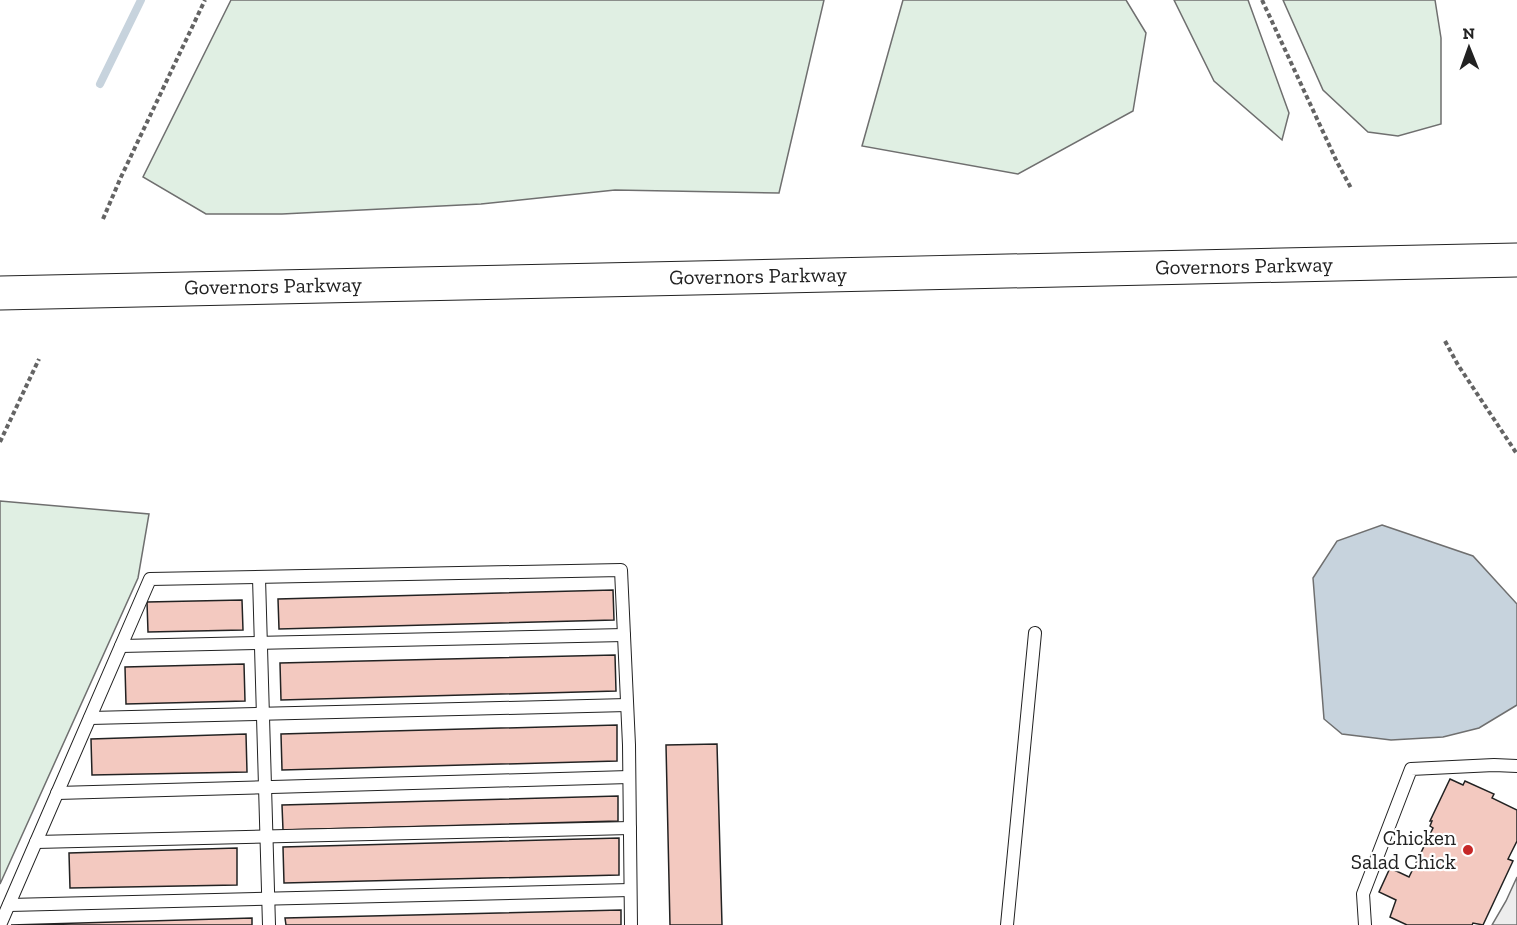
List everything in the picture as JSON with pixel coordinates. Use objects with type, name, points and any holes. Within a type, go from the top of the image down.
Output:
[{"type":"main road","name":"Governors Parkway","points":[[0,292],[1517,260]]},
{"type":"lane","points":[[0,925],[150,579],[621,570],[627,705],[631,925]]},
{"type":"lane","points":[[259,578],[269,925]]},
{"type":"lane","points":[[1007,925],[1035,633]]},
{"type":"lane","points":[[121,646],[624,634]]},
{"type":"lane","points":[[90,718],[627,705]]},
{"type":"lane","points":[[1365,925],[1364,894],[1411,769],[1517,766]]},
{"type":"lane","points":[[57,793],[629,777]]},
{"type":"lane","points":[[36,842],[630,828]]},
{"type":"lane","points":[[9,905],[630,890]]},
{"type":"path","points":[[103,219],[205,0]]},
{"type":"path","points":[[1262,0],[1351,188]]},
{"type":"path","points":[[1445,340],[1458,365],[1517,454]]},
{"type":"path","points":[[0,442],[39,359]]},
{"type":"green space","points":[[231,0],[824,0],[779,193],[615,190],[481,204],[282,214],[206,214],[143,177]]},
{"type":"green space","points":[[903,0],[1126,0],[1146,33],[1133,111],[1018,174],[862,146]]},
{"type":"green space","points":[[1174,0],[1248,0],[1289,113],[1282,140],[1214,81]]},
{"type":"green space","points":[[1283,0],[1435,0],[1441,38],[1441,124],[1398,136],[1368,132],[1323,90]]},
{"type":"green space","points":[[0,501],[149,514],[138,578],[0,884]]},
{"type":"shaded area","points":[[1382,525],[1473,556],[1517,604],[1517,705],[1479,728],[1443,737],[1391,740],[1342,734],[1324,719],[1313,578],[1337,541]]},
{"type":"shaded area","points":[[1517,877],[1517,925],[1492,925],[1506,901]]},
{"type":"building","points":[[613,590],[614,620],[279,629],[278,599]]},
{"type":"building","points":[[242,600],[243,630],[148,632],[147,602]]},
{"type":"building","points":[[615,655],[616,691],[281,700],[280,663]]},
{"type":"building","points":[[244,664],[245,701],[126,704],[125,667]]},
{"type":"building","points":[[617,725],[617,761],[282,770],[281,734]]},
{"type":"building","points":[[246,734],[247,772],[92,775],[91,739]]},
{"type":"building","points":[[717,744],[722,925],[670,925],[666,745]]},
{"type":"building","name":"Chicken Salad Chick","points":[[1450,779],[1463,785],[1465,781],[1494,794],[1492,798],[1517,810],[1517,841],[1508,859],[1513,861],[1483,925],[1473,923],[1472,925],[1407,925],[1390,917],[1396,900],[1379,892],[1390,868],[1409,877],[1433,828],[1430,826],[1432,821],[1430,821]]},
{"type":"building","points":[[618,796],[618,821],[283,830],[282,805]]},
{"type":"building","points":[[619,838],[619,875],[284,883],[283,847]]},
{"type":"building","points":[[237,848],[237,885],[70,888],[69,853]]},
{"type":"building","points":[[621,910],[621,925],[286,925],[285,918]]},
{"type":"building","points":[[252,918],[252,925],[11,925]]},
{"type":"waterway","points":[[100,84],[141,0]]},
{"type":"place","name":"Chicken Salad Chick","points":[[1468,850]]}]
